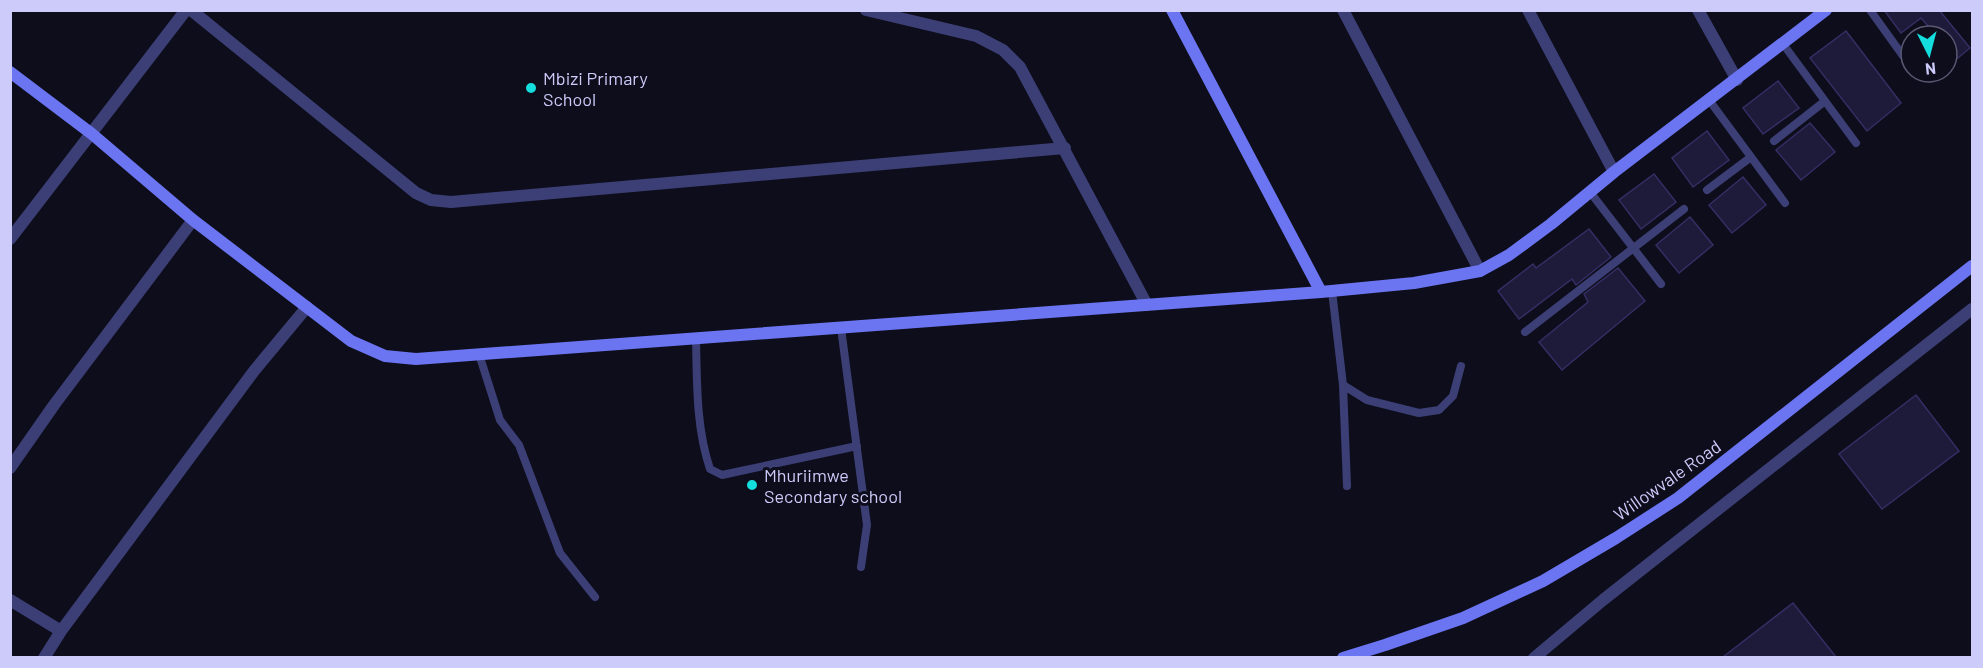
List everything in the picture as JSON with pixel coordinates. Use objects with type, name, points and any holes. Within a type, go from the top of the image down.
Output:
[{"type":"street","points":[[10,239],[186,10]]},
{"type":"street","points":[[191,10],[416,193],[431,200],[451,202],[1065,148]]},
{"type":"street","points":[[866,10],[976,36],[1003,50],[1020,67],[1147,305]]},
{"type":"street","points":[[1172,10],[1327,291]]},
{"type":"street","points":[[1343,10],[1480,271]]},
{"type":"street","points":[[1528,10],[1614,172]]},
{"type":"street","points":[[1698,10],[1737,80]]},
{"type":"street","points":[[10,72],[92,134],[193,220],[351,340],[385,356],[416,359],[1327,291],[1414,283],[1480,271],[1509,255],[1551,224],[1614,172],[1826,10]]},
{"type":"street","points":[[10,468],[54,405],[193,220]]},
{"type":"street","name":"Willowvale Road","points":[[1343,657],[1463,618],[1543,581],[1616,538],[1678,498],[1972,266]]},
{"type":"street","points":[[44,657],[254,371],[307,307]]},
{"type":"street","points":[[1534,657],[1621,585],[1972,309]]},
{"type":"street","points":[[10,600],[61,632]]},
{"type":"lane","points":[[1870,10],[1899,50]]},
{"type":"lane","points":[[1783,44],[1856,143]]},
{"type":"lane","points":[[1709,100],[1785,203]]},
{"type":"lane","points":[[1774,141],[1825,101]]},
{"type":"lane","points":[[1707,190],[1751,157]]},
{"type":"lane","points":[[1590,192],[1661,284]]},
{"type":"lane","points":[[1526,332],[1684,209]]},
{"type":"lane","points":[[1327,291],[1342,385],[1347,486]]},
{"type":"lane","points":[[841,328],[867,525],[861,567]]},
{"type":"lane","points":[[696,338],[698,410],[703,449],[710,469],[723,475],[857,446]]},
{"type":"lane","points":[[479,354],[500,420],[519,445],[560,553],[595,597]]},
{"type":"lane","points":[[1342,385],[1367,400],[1419,413],[1439,410],[1453,396],[1461,366]]},
{"type":"building","points":[[1884,10],[1939,10],[1950,24],[1926,24],[1921,18],[1913,24],[1899,24],[1899,30]]},
{"type":"building","points":[[1846,31],[1901,103],[1867,131],[1810,58]]},
{"type":"building","points":[[1959,35],[1970,48],[1959,57]]},
{"type":"building","points":[[1778,81],[1799,108],[1763,134],[1743,108]]},
{"type":"building","points":[[1810,123],[1835,152],[1801,180],[1776,150]]},
{"type":"building","points":[[1707,131],[1729,160],[1693,187],[1672,158]]},
{"type":"building","points":[[1654,174],[1676,202],[1641,229],[1619,200]]},
{"type":"building","points":[[1743,177],[1766,205],[1732,233],[1709,205]]},
{"type":"building","points":[[1690,217],[1713,245],[1679,273],[1656,245]]},
{"type":"building","points":[[1589,229],[1611,257],[1576,285],[1572,279],[1519,319],[1498,291],[1533,264],[1536,268]]},
{"type":"building","points":[[1618,268],[1645,301],[1562,370],[1539,342],[1588,302],[1584,294]]},
{"type":"building","points":[[1916,395],[1959,451],[1882,509],[1839,454]]},
{"type":"building","points":[[1793,603],[1836,657],[1723,657]]},
{"type":"place","name":"Mbizi Primary School","points":[[531,88]]},
{"type":"place","name":"Mhuriimwe Secondary school","points":[[752,485]]}]
